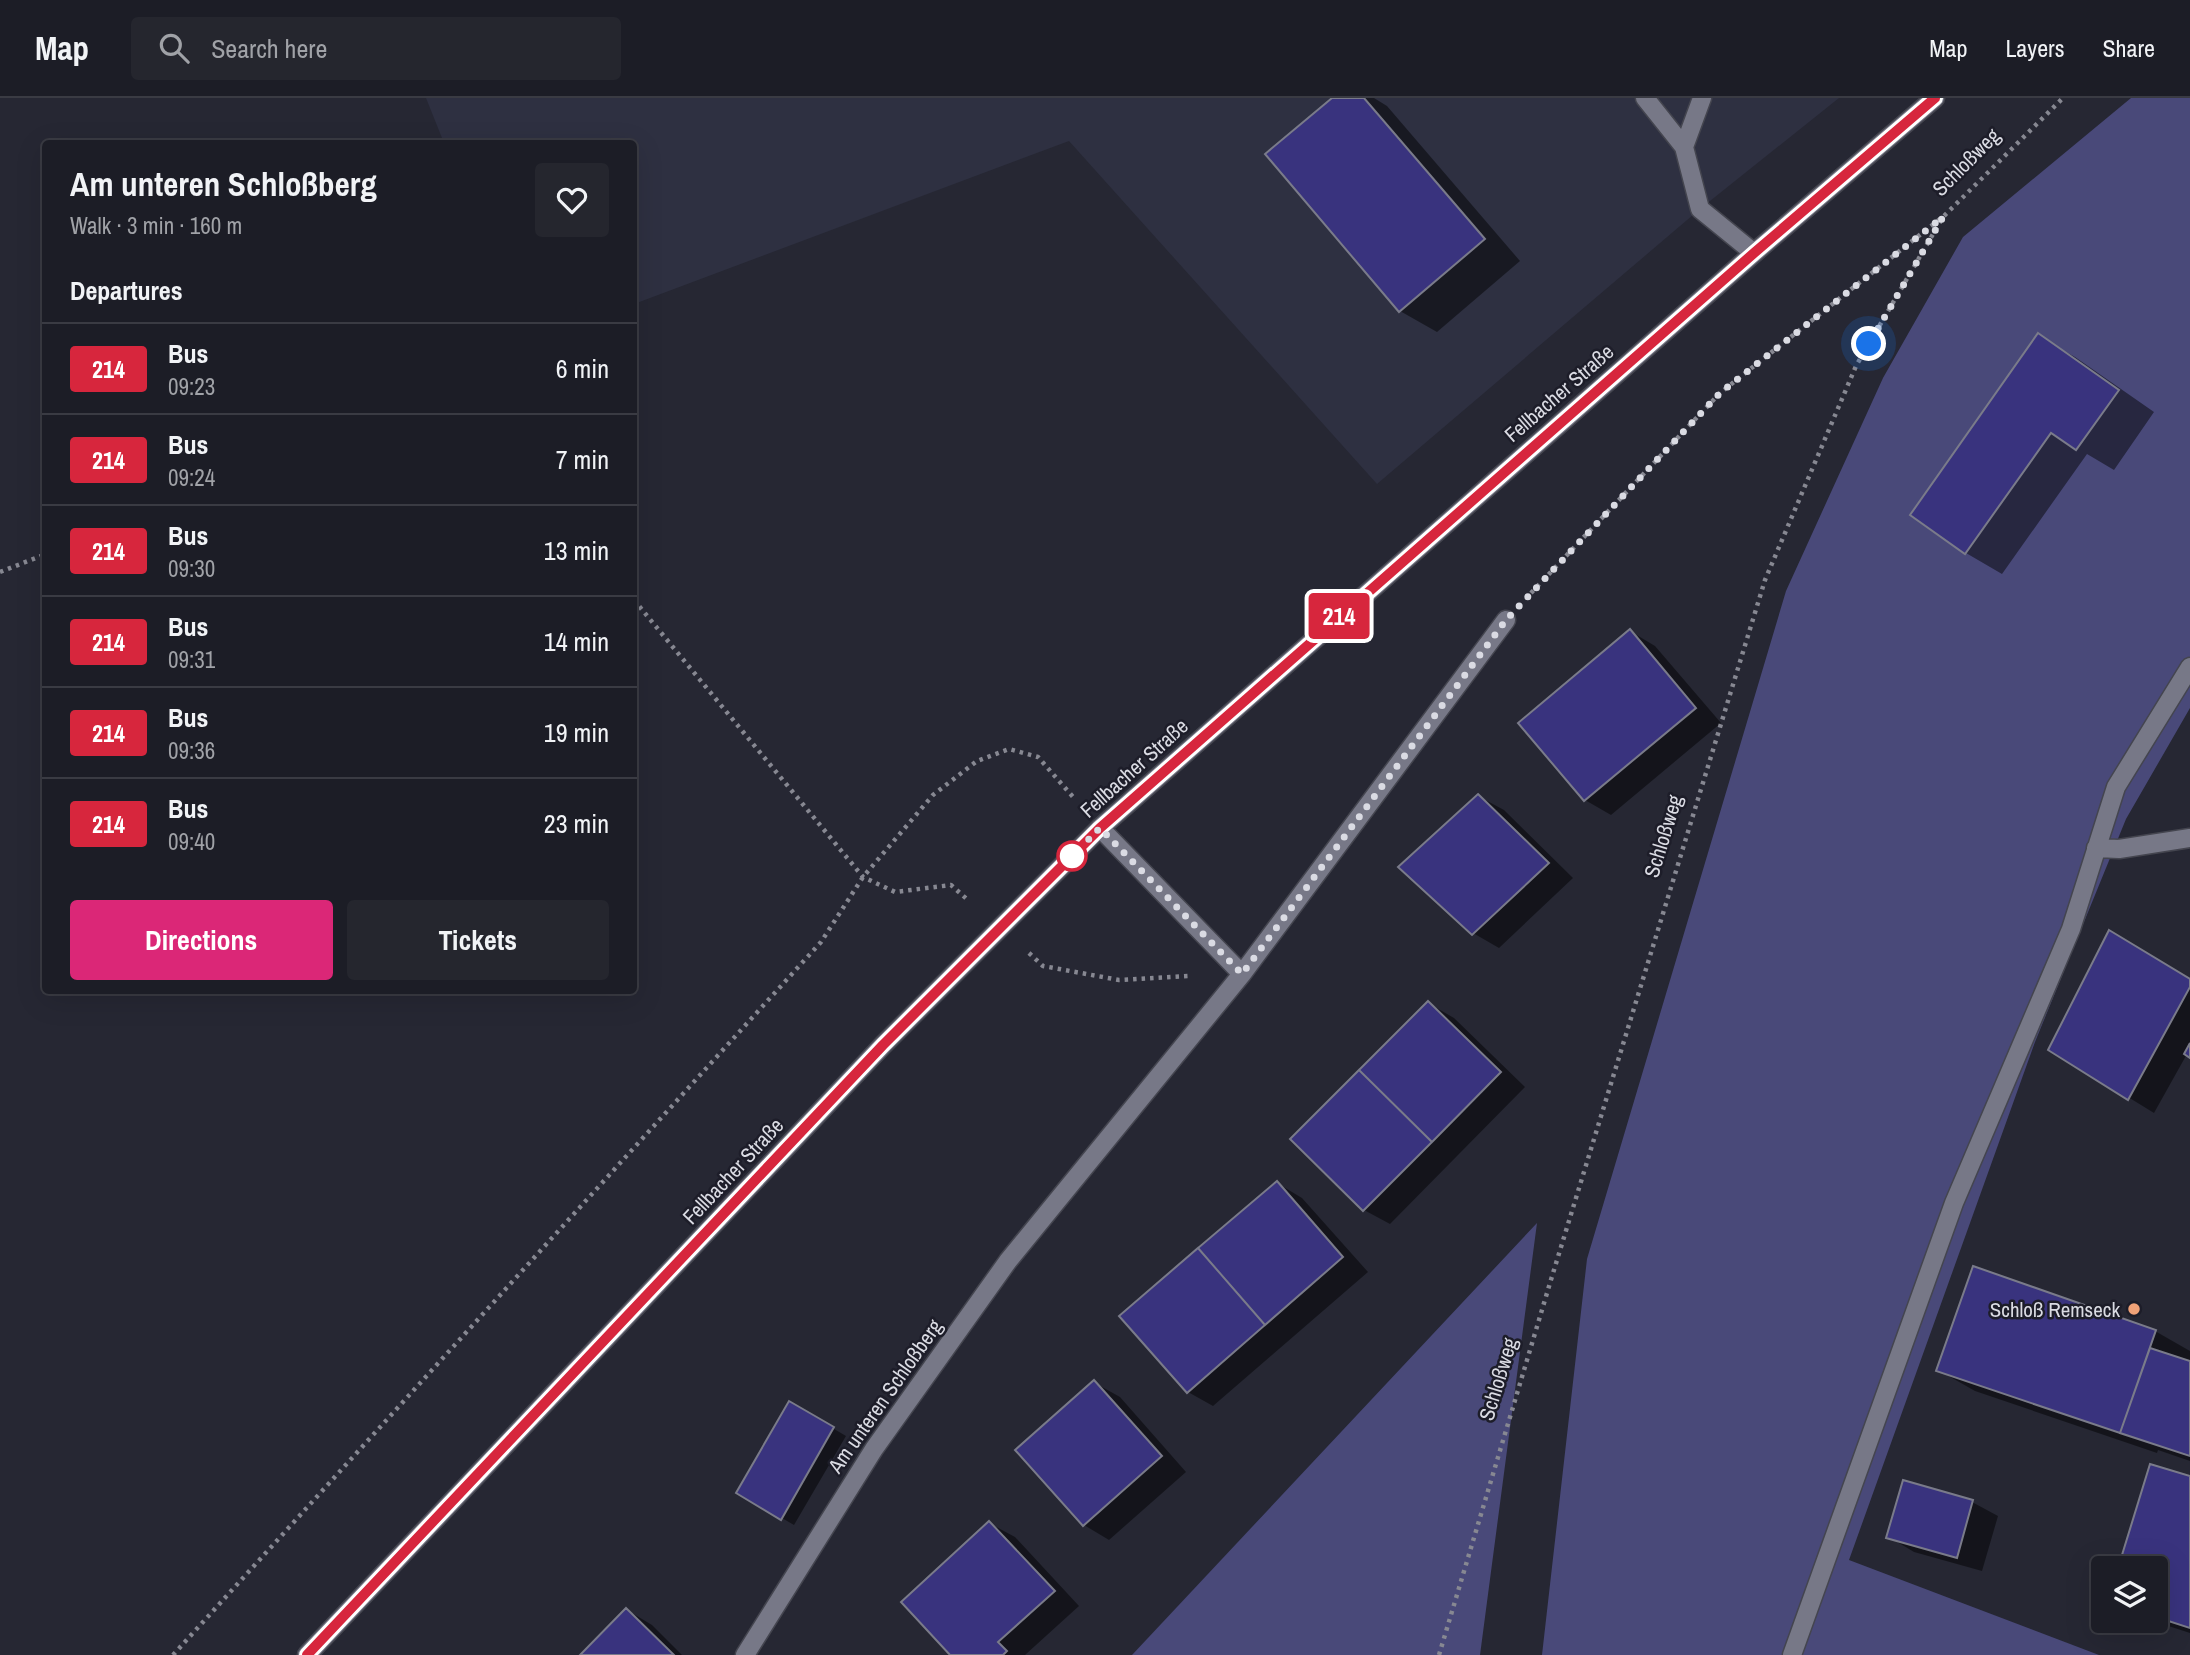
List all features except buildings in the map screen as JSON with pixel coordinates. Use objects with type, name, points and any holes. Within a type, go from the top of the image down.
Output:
[{"type":"street","points":[[1645,98],[1684,147],[1700,209],[1754,253]]},
{"type":"street","points":[[1684,147],[1702,98]]},
{"type":"street","name":"Fellbacher Straße","points":[[307,1655],[883,1045],[1100,828],[1754,253],[1935,98]]},
{"type":"street","points":[[1100,828],[1242,974],[1506,620]]},
{"type":"street","points":[[1793,1655],[1954,1203],[2071,929],[2116,787],[2190,667]]},
{"type":"street","points":[[2096,848],[2119,849],[2190,838]]},
{"type":"street","name":"Am unteren Schloßberg","points":[[745,1655],[874,1448],[1008,1261],[1242,974]]},
{"type":"path","name":"Schloßweg","points":[[1439,1655],[1765,580],[1856,366],[1943,217],[2063,98]]},
{"type":"path","points":[[1506,620],[1720,393],[1943,217]]},
{"type":"path","points":[[0,572],[42,556]]},
{"type":"path","points":[[637,604],[863,877]]},
{"type":"path","points":[[173,1655],[821,942],[863,877],[933,795],[977,761],[1009,749],[1038,757],[1100,828]]},
{"type":"shaded area","points":[[426,98],[1839,98],[1700,209],[1377,484],[1069,141],[637,303],[637,140],[443,140]]},
{"type":"shaded area","points":[[2131,98],[2190,98],[2190,708],[2126,819],[2035,1042],[1849,1560],[2099,1655],[1542,1655],[1587,1259],[1786,591],[1883,378],[1963,237]]},
{"type":"shaded area","points":[[1537,1223],[1480,1655],[1132,1655]]},
{"type":"bus line","name":"214","points":[[307,1655],[883,1045],[1100,828],[1754,253],[1935,98]]},
{"type":"place","name":"Schloß Remseck","points":[[2134,1309]]},
{"type":"route","points":[[1072,856],[1067,861],[1100,828],[1242,974],[1506,620],[1720,393],[1943,217],[1869,344]]}]
